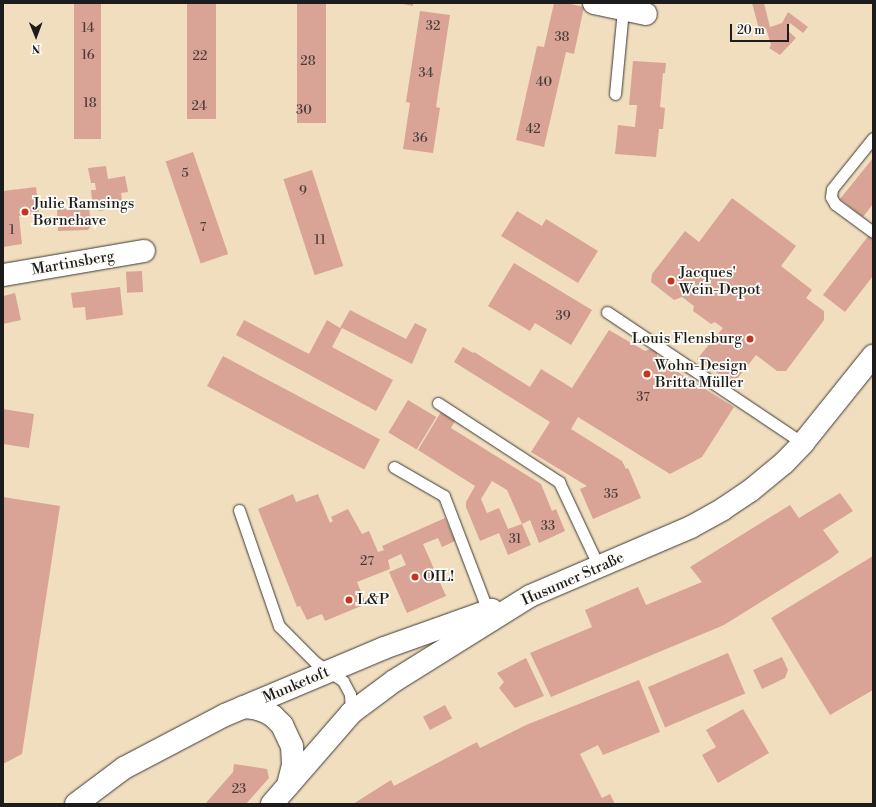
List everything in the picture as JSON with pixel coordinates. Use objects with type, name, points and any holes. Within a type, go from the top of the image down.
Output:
[{"type":"main road","points":[[594,3],[646,14]]},
{"type":"main road","name":"Martinsberg","points":[[3,275],[144,251]]},
{"type":"main road","name":"Husumer Straße","points":[[272,804],[351,713],[394,681],[530,596],[691,528],[723,510],[784,463],[803,443],[873,356]]},
{"type":"main road","name":"Munketoft","points":[[76,804],[124,768],[243,707],[384,648],[530,596]]},
{"type":"main road","points":[[243,707],[264,711],[273,716],[282,725],[292,746],[293,765],[288,785]]},
{"type":"lane","points":[[615,94],[623,9]]},
{"type":"lane","points":[[873,138],[832,189],[831,197],[835,204],[873,232]]},
{"type":"lane","points":[[607,312],[803,443]]},
{"type":"lane","points":[[438,403],[559,482],[600,567]]},
{"type":"lane","points":[[394,467],[444,496],[488,611]]},
{"type":"lane","points":[[239,510],[279,626],[315,662],[343,681],[350,694],[351,713]]},
{"type":"building","points":[[74,3],[101,3],[101,139],[74,139]]},
{"type":"building","points":[[187,3],[216,3],[216,119],[187,119]]},
{"type":"building","points":[[297,3],[326,3],[326,123],[297,123]]},
{"type":"building","points":[[398,3],[413,3],[413,6]]},
{"type":"building","points":[[554,3],[566,3],[584,7],[574,54],[566,52],[544,147],[516,140],[537,46],[544,47]]},
{"type":"building","points":[[752,3],[764,3],[770,27],[782,23],[788,12],[808,27],[803,33],[790,23],[787,30],[796,38],[780,55],[769,48],[771,45],[766,28],[759,29]]},
{"type":"building","points":[[420,11],[450,15],[436,107],[440,108],[433,153],[403,149],[410,103],[406,102]]},
{"type":"building","points":[[633,61],[666,63],[665,73],[663,73],[660,107],[665,108],[663,129],[659,129],[656,157],[615,154],[618,125],[635,127],[637,105],[629,105]]},
{"type":"building","points":[[193,152],[228,254],[201,264],[166,161]]},
{"type":"building","points":[[873,158],[873,204],[863,217],[840,199]]},
{"type":"building","points":[[106,166],[108,179],[125,176],[128,192],[121,193],[123,207],[99,211],[98,200],[92,201],[91,190],[96,190],[95,183],[91,183],[88,168]]},
{"type":"building","points":[[312,170],[343,266],[315,275],[283,179]]},
{"type":"building","points":[[36,187],[39,214],[19,216],[22,244],[3,247],[3,191]]},
{"type":"building","points":[[732,198],[796,246],[781,266],[812,290],[806,298],[824,311],[824,320],[786,371],[777,371],[756,355],[733,384],[697,359],[723,328],[715,322],[711,324],[693,311],[694,306],[682,297],[674,300],[651,282],[652,274],[685,231],[699,242]]},
{"type":"building","points":[[89,207],[91,226],[88,230],[58,231],[57,209]]},
{"type":"building","points":[[517,211],[542,226],[546,219],[598,251],[578,283],[501,236]]},
{"type":"building","points":[[869,235],[873,238],[873,276],[845,312],[823,295]]},
{"type":"building","points":[[514,263],[592,310],[571,345],[535,323],[530,331],[488,306]]},
{"type":"building","points":[[142,271],[143,292],[127,293],[126,272]]},
{"type":"building","points":[[120,287],[123,315],[86,320],[85,307],[73,308],[71,293]]},
{"type":"building","points":[[15,293],[21,320],[3,324],[3,296]]},
{"type":"building","points":[[350,310],[406,339],[415,323],[427,329],[412,364],[342,328],[332,347],[393,380],[376,411],[236,335],[244,320],[309,354],[327,320],[340,328]]},
{"type":"building","points":[[609,330],[645,351],[650,349],[657,352],[657,359],[734,407],[702,457],[670,474],[578,417],[571,429],[622,461],[626,469],[628,468],[641,498],[593,519],[580,489],[587,486],[531,452],[550,422],[454,362],[463,347],[473,353],[474,352],[530,387],[541,369],[572,388]]},
{"type":"building","points":[[223,356],[380,440],[364,470],[207,386]]},
{"type":"building","points":[[408,400],[436,417],[417,450],[388,433]]},
{"type":"building","points":[[3,409],[34,414],[29,448],[3,444]]},
{"type":"building","points":[[441,412],[455,421],[451,428],[541,484],[552,511],[556,509],[565,531],[539,543],[530,520],[522,524],[531,545],[508,555],[499,533],[480,541],[466,507],[466,502],[475,486],[418,450]],"holes":[[[492,481],[507,490],[522,524],[508,529],[499,508],[487,513],[481,499]]]},
{"type":"building","points":[[840,493],[853,511],[823,530],[839,552],[830,559],[724,625],[551,697],[530,653],[592,627],[585,610],[638,587],[646,605],[702,582],[690,567],[790,505],[799,518]]},
{"type":"building","points":[[293,494],[296,502],[318,494],[330,523],[333,521],[331,517],[348,509],[362,534],[369,531],[378,552],[384,550],[382,546],[445,518],[455,541],[442,547],[438,538],[423,544],[446,596],[407,613],[389,572],[406,565],[401,554],[388,560],[390,569],[357,582],[366,604],[325,621],[322,614],[307,620],[300,606],[297,607],[258,509]]},
{"type":"building","points":[[3,497],[60,506],[22,754],[3,764]]},
{"type":"building","points":[[873,556],[873,690],[830,715],[771,618]]},
{"type":"building","points":[[728,653],[745,694],[665,727],[648,687]]},
{"type":"building","points":[[782,657],[788,670],[785,678],[762,689],[753,670]]},
{"type":"building","points":[[526,658],[544,696],[515,708],[499,688],[504,682],[497,673]]},
{"type":"building","points":[[639,680],[660,732],[603,755],[598,745],[580,754],[602,798],[610,794],[615,804],[353,804],[391,780],[394,786],[477,742],[480,748],[526,725]]},
{"type":"building","points":[[445,705],[452,718],[430,730],[423,717]]},
{"type":"building","points":[[743,709],[769,753],[718,783],[702,755],[716,747],[706,730]]},
{"type":"building","points":[[234,764],[267,769],[269,778],[246,804],[205,804],[233,772]]},
{"type":"place","name":"Julie Ramsings Børnehave","points":[[25,212]]},
{"type":"place","name":"Jacques' Wein-Depot","points":[[671,281]]},
{"type":"place","name":"Louis Flensburg","points":[[750,339]]},
{"type":"place","name":"Wohn-Design Britta Müller","points":[[647,374]]},
{"type":"place","name":"OIL!","points":[[415,577]]},
{"type":"place","name":"L&P","points":[[349,600]]}]
